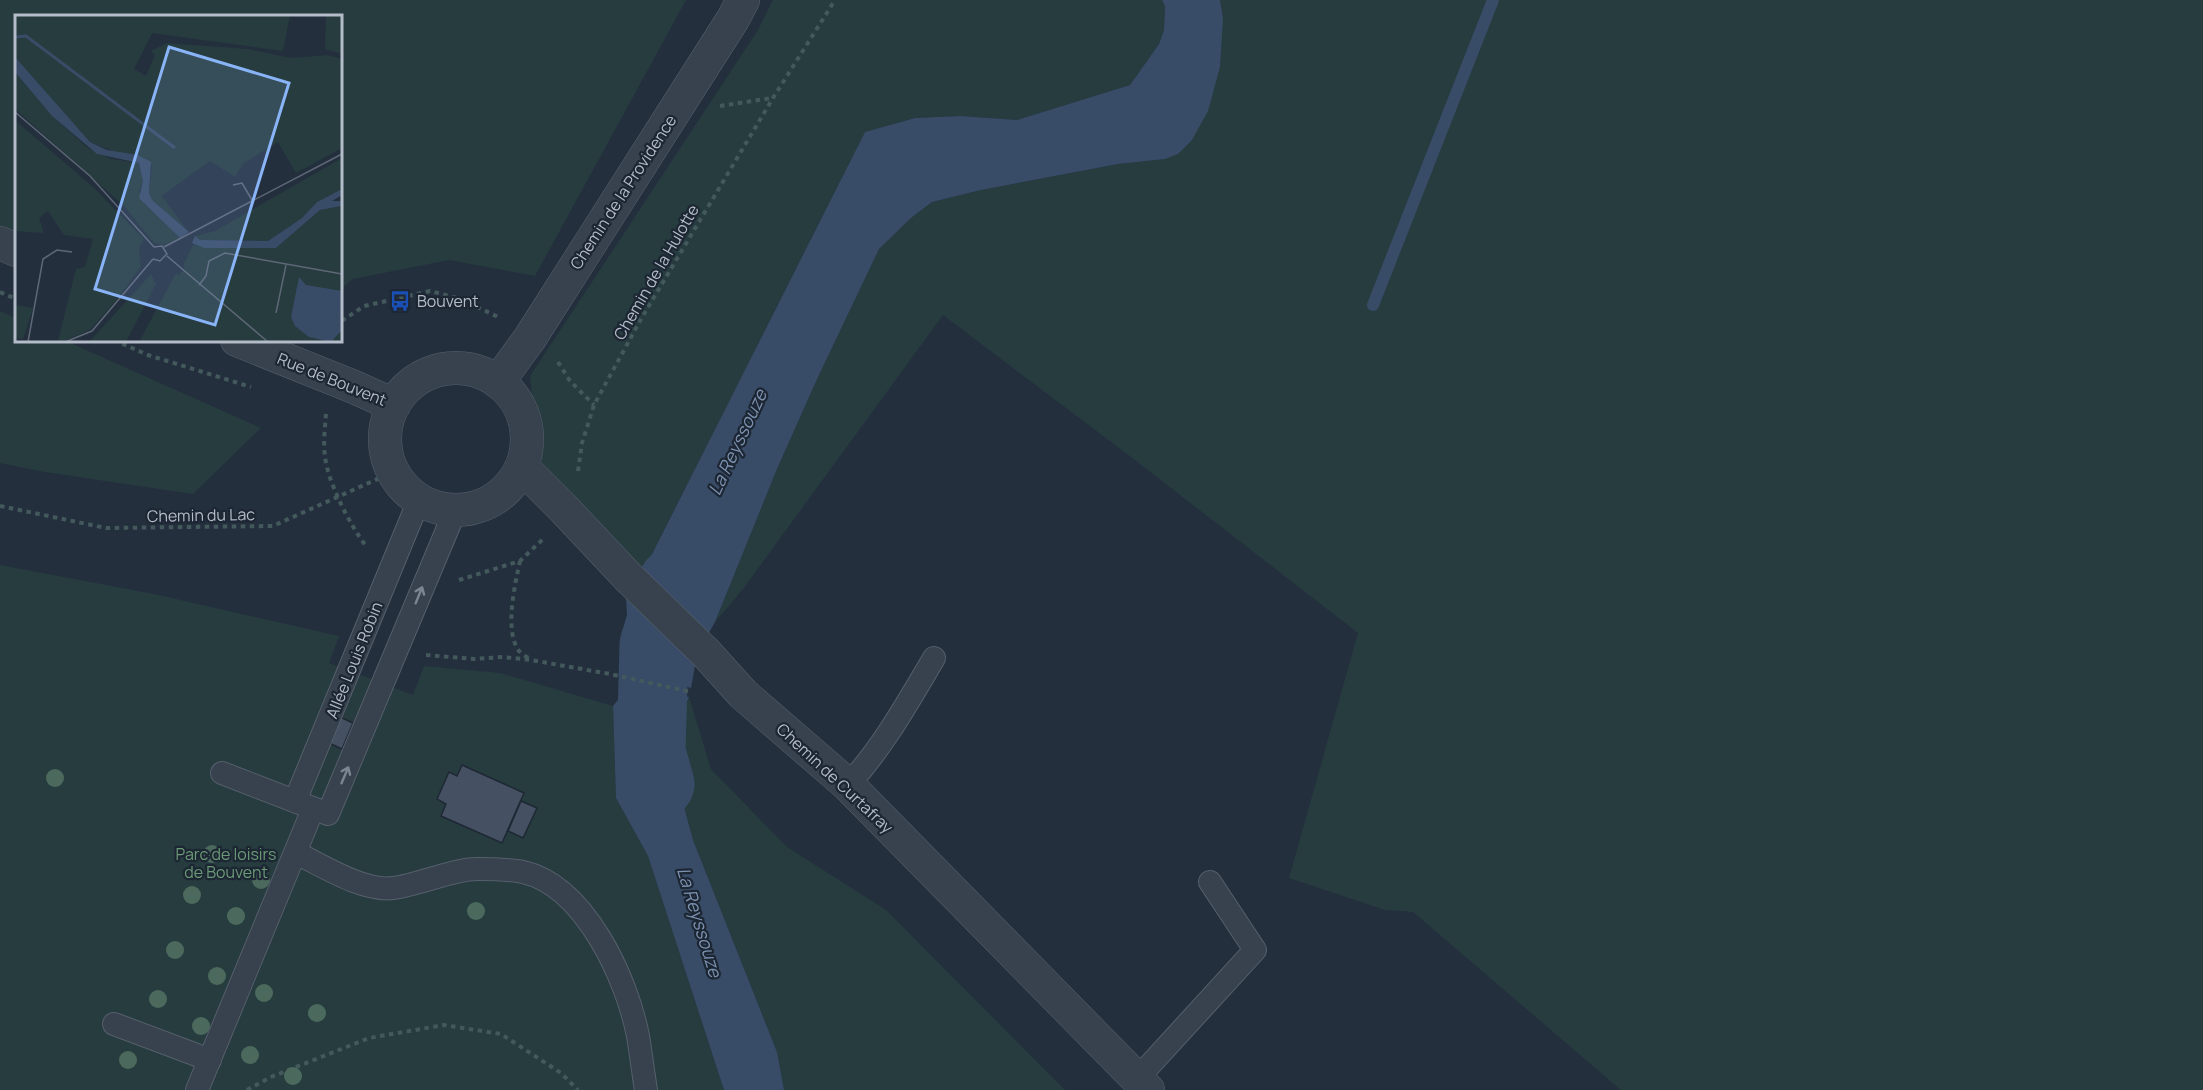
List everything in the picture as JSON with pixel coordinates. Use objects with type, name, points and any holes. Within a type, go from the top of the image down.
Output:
[{"type":"street","name":"Chemin de la Providence","points":[[498,382],[530,338],[733,20],[743,0]]},
{"type":"street","points":[[0,243],[15,250]]},
{"type":"street","name":"Rue de Bouvent","points":[[242,342],[394,405]]},
{"type":"street","points":[[453,368],[476,371],[498,382],[512,394],[527,429],[527,448],[522,467],[514,482],[488,503],[472,509],[454,511],[419,500],[393,472],[386,452],[388,420],[394,405],[409,386],[429,374],[453,368]]},
{"type":"street","name":"Chemin de Curtafray","points":[[522,467],[628,577],[706,653],[743,694],[848,784],[1142,1085]]},
{"type":"lane","name":"Allée Louis Robin","points":[[197,1090],[296,853],[304,805],[391,568],[419,500]]},
{"type":"lane","points":[[222,773],[328,814],[454,511]]},
{"type":"lane","points":[[848,784],[863,768],[904,709],[934,658]]},
{"type":"lane","points":[[296,853],[361,884],[391,889],[475,869],[523,872],[556,887],[584,914],[608,950],[626,993],[638,1034],[646,1090]]},
{"type":"lane","points":[[1142,1085],[1255,950],[1210,882]]},
{"type":"lane","points":[[114,1024],[210,1060]]},
{"type":"path","name":"Chemin de la Hulotte","points":[[531,660],[519,651],[513,636],[513,594],[520,561],[550,532],[564,509],[576,486],[582,443],[594,405],[653,299],[773,98],[835,0]]},
{"type":"path","points":[[342,323],[343,320],[363,306],[430,291],[460,299],[495,316],[552,354],[570,381],[594,405]]},
{"type":"path","points":[[0,292],[15,299]]},
{"type":"path","points":[[118,342],[147,355],[259,390]]},
{"type":"path","points":[[331,378],[326,411],[325,458],[338,497],[364,543],[375,557],[391,568]]},
{"type":"path","name":"Chemin du Lac","points":[[0,506],[106,528],[273,526],[393,472]]},
{"type":"path","points":[[396,652],[474,659],[503,657],[531,660],[610,674],[690,692]]},
{"type":"path","points":[[247,1090],[271,1077],[369,1038],[444,1025],[501,1034],[561,1073],[578,1090]]},
{"type":"green space","points":[[0,0],[686,0],[535,276],[449,260],[353,279],[342,288],[342,15],[15,15],[15,231],[0,226]]},
{"type":"green space","points":[[773,0],[1162,0],[1165,6],[1164,30],[1159,44],[1130,85],[1017,120],[961,116],[915,118],[865,132],[641,576],[538,458],[530,376],[758,30]]},
{"type":"green space","points":[[1220,0],[2203,0],[2203,1090],[1621,1090],[1413,912],[1385,910],[1289,878],[1358,633],[943,315],[743,589],[715,622],[777,469],[879,249],[911,218],[932,202],[981,190],[1118,164],[1165,159],[1223,18]]},
{"type":"green space","points":[[0,311],[15,318],[15,342],[68,342],[261,428],[193,494],[0,463]]},
{"type":"green space","name":"Parc de loisirs de Bouvent","points":[[0,565],[154,594],[339,636],[329,663],[413,695],[424,666],[500,673],[613,706],[616,798],[648,856],[724,1090],[0,1090]]},
{"type":"green space","points":[[689,697],[711,769],[787,847],[886,910],[1065,1090],[784,1090],[777,1052],[693,840],[667,744]]},
{"type":"water","points":[[1162,0],[1220,0],[1223,18],[1220,67],[1208,111],[1192,140],[1178,154],[1165,159],[1118,164],[981,190],[932,202],[911,218],[879,249],[777,469],[715,622],[707,636],[641,576],[865,132],[915,118],[961,116],[1017,120],[1130,85],[1159,44],[1164,30],[1165,6]]},
{"type":"water","points":[[626,597],[697,654],[691,688],[630,669]]},
{"type":"water","points":[[630,685],[689,697],[667,744],[693,840],[777,1052],[784,1090],[724,1090],[648,856],[616,798],[613,706]]},
{"type":"building","points":[[340,717],[353,723],[342,749],[329,743]]},
{"type":"building","points":[[462,765],[524,793],[502,843],[441,816],[446,804],[437,799],[449,772],[457,776]]},
{"type":"building","points":[[521,801],[537,808],[523,838],[508,831]]},
{"type":"waterway","points":[[1373,305],[1493,0]]},
{"type":"waterway","name":"La Reyssouze","points":[[660,784],[651,752],[654,645],[673,582]]},
{"type":"place","name":"Bouvent","points":[[400,301]]}]
